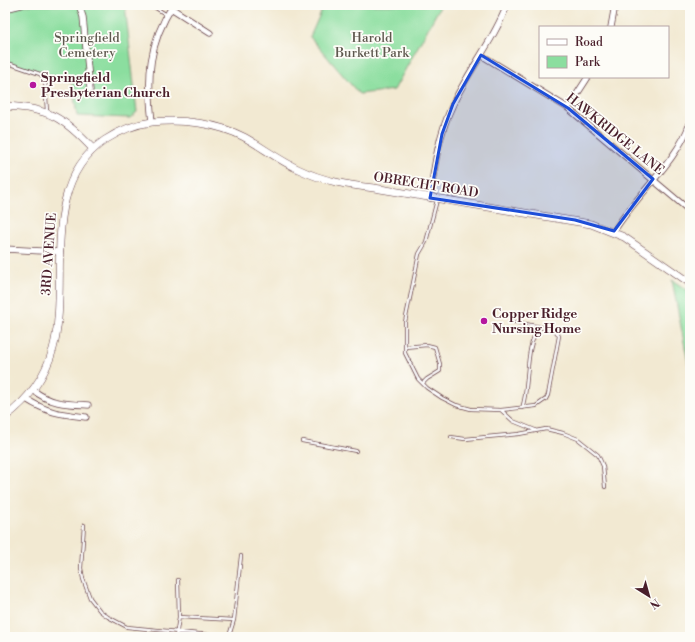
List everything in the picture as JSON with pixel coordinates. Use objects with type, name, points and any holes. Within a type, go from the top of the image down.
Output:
[{"type":"street","points":[[5,9],[21,5]]},
{"type":"street","points":[[79,5],[84,17],[90,90]]},
{"type":"street","points":[[434,198],[434,168],[446,120],[464,84],[508,5]]},
{"type":"street","points":[[611,26],[615,5]]},
{"type":"street","points":[[152,122],[149,93],[150,60],[160,28],[172,6],[210,33]]},
{"type":"street","name":"HAWKRIDGE LANE","points":[[481,55],[568,108],[690,211]]},
{"type":"street","points":[[568,108],[587,78]]},
{"type":"street","points":[[5,106],[34,108],[47,113],[67,124],[93,149]]},
{"type":"street","name":"3RD AVENUE","points":[[5,417],[26,399],[33,390],[48,363],[55,339],[64,206],[71,181],[79,167],[93,149],[118,132],[152,122]]},
{"type":"street","name":"OBRECHT ROAD","points":[[152,122],[191,122],[214,126],[242,136],[298,169],[329,181],[575,220],[614,231],[650,253],[690,283]]},
{"type":"street","points":[[614,231],[624,215],[679,146],[690,123]]},
{"type":"street","points":[[5,249],[60,252]]},
{"type":"street","points":[[33,390],[42,397],[54,403],[88,406]]},
{"type":"street","points":[[26,399],[43,410],[52,413],[86,417]]},
{"type":"lane","points":[[151,5],[167,15]]},
{"type":"lane","points":[[5,62],[40,74],[45,79],[47,113]]},
{"type":"lane","points":[[434,198],[426,242],[419,254],[405,322],[405,347],[410,364],[423,383],[442,398],[456,405],[471,409],[501,410],[522,408],[540,404],[548,394],[559,336],[555,330],[511,321]]},
{"type":"lane","points":[[522,408],[532,346],[536,333],[540,328]]},
{"type":"lane","points":[[405,347],[427,344],[435,347],[440,364],[440,371],[423,383]]},
{"type":"lane","points":[[501,410],[513,421],[535,431]]},
{"type":"lane","points":[[451,437],[465,439],[535,431],[546,428],[563,433],[578,439],[590,447],[598,455],[603,466],[605,487]]},
{"type":"lane","points":[[302,441],[356,451]]},
{"type":"lane","points":[[84,525],[81,568],[90,598],[100,611],[116,622],[127,627],[230,636],[234,620],[242,556]]},
{"type":"lane","points":[[176,637],[179,617],[178,580]]},
{"type":"lane","points":[[179,617],[234,620]]},
{"type":"highlighted area","points":[[481,55],[568,108],[653,179],[614,231],[575,220],[430,198],[442,134],[453,104]]},
{"type":"green space","name":"Springfield Cemetery","points":[[5,5],[125,5],[137,112],[130,118],[77,116],[72,82],[5,62]]},
{"type":"green space","name":"Harold Burkett Park","points":[[324,5],[441,5],[394,90],[359,94],[310,37]]},
{"type":"green space","points":[[672,280],[690,292],[690,373]]},
{"type":"place","name":"Springfield Presbyterian Church","points":[[33,85]]},
{"type":"place","name":"Copper Ridge Nursing Home","points":[[484,321]]}]
